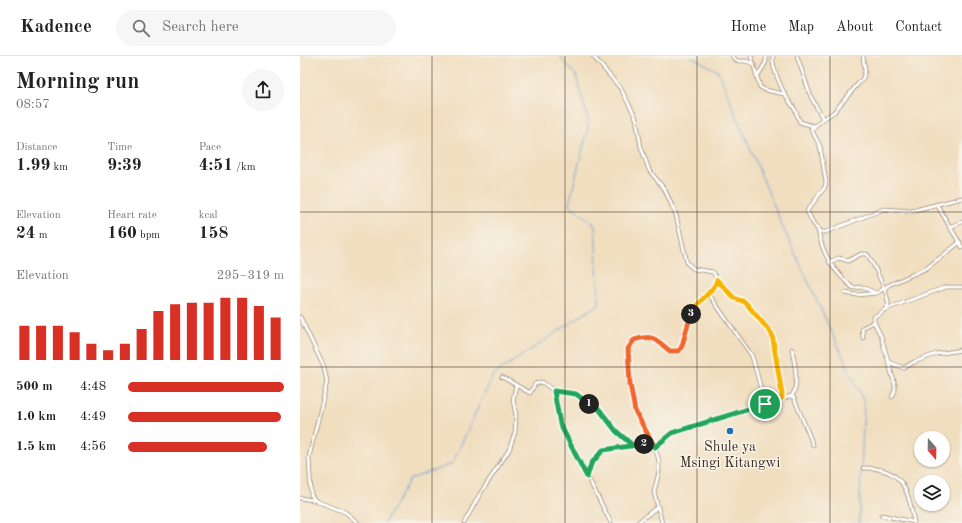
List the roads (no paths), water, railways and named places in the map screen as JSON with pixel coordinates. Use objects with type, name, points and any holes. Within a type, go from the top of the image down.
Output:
[{"type":"street","points":[[593,56],[621,89],[636,118],[641,147],[649,170],[665,190],[676,215],[687,263],[694,269],[713,272],[717,280],[734,298],[745,302],[770,330],[782,386],[782,398]]},
{"type":"street","points":[[732,56],[737,61],[746,61],[754,64]]},
{"type":"street","points":[[752,56],[757,77],[762,89],[784,94]]},
{"type":"street","points":[[757,77],[766,62],[766,56]]},
{"type":"street","points":[[773,56],[779,82],[784,94],[793,106],[800,122],[813,126]]},
{"type":"street","points":[[797,56],[811,97],[822,114],[822,120]]},
{"type":"street","points":[[813,126],[834,112],[863,78],[865,71],[863,56]]},
{"type":"street","points":[[813,126],[812,130],[820,146],[826,178],[825,187],[807,211],[818,230],[829,262],[840,277],[853,288],[862,287],[878,293]]},
{"type":"street","points":[[818,230],[821,233],[826,232],[884,209],[907,212],[962,198]]},
{"type":"street","points":[[937,205],[949,228],[962,247]]},
{"type":"street","points":[[949,228],[962,222]]},
{"type":"street","points":[[845,293],[857,295],[878,293],[885,288],[927,268],[960,242]]},
{"type":"street","points":[[829,262],[839,258],[848,261],[861,254],[867,254],[885,288],[888,304],[886,309]]},
{"type":"street","points":[[662,523],[656,508],[654,492],[659,468],[655,447],[635,411],[630,384],[628,349],[634,340],[652,338],[660,341],[670,351],[679,351],[682,346],[692,310],[714,287],[717,280]]},
{"type":"street","points":[[892,397],[895,391],[895,385],[881,336],[874,322],[875,316],[886,309],[946,287],[962,287]]},
{"type":"street","points":[[708,293],[752,356],[765,404]]},
{"type":"street","points":[[300,317],[324,367],[328,382],[309,457],[310,492],[313,500]]},
{"type":"street","points":[[863,338],[862,328],[874,322]]},
{"type":"street","points":[[792,349],[796,369],[795,388],[792,396],[813,445]]},
{"type":"street","points":[[888,362],[904,368],[914,362],[936,354],[962,350]]},
{"type":"street","points":[[502,377],[530,393],[535,384],[542,382],[554,391],[576,394],[599,409],[620,435],[633,445]]},
{"type":"street","points":[[464,523],[480,494],[509,450],[516,432],[514,400],[516,385]]},
{"type":"street","points":[[554,391],[560,424],[610,523]]},
{"type":"street","points":[[655,447],[672,433],[792,396]]},
{"type":"street","points":[[587,477],[591,464],[603,450],[652,442]]},
{"type":"street","points":[[863,468],[883,469],[900,480],[904,485],[911,502],[914,522],[881,515]]},
{"type":"street","points":[[300,498],[313,500],[341,510],[358,523]]},
{"type":"street","points":[[637,523],[656,508]]},
{"type":"waterway","points":[[384,523],[410,479],[452,464],[493,375],[599,304],[595,225],[569,204],[589,123],[576,75],[562,60],[562,56]]},
{"type":"waterway","points":[[690,56],[718,71],[781,223],[864,402],[859,523]]},
{"type":"place","name":"Shule ya Msingi Kitangwi","points":[[730,431]]}]
